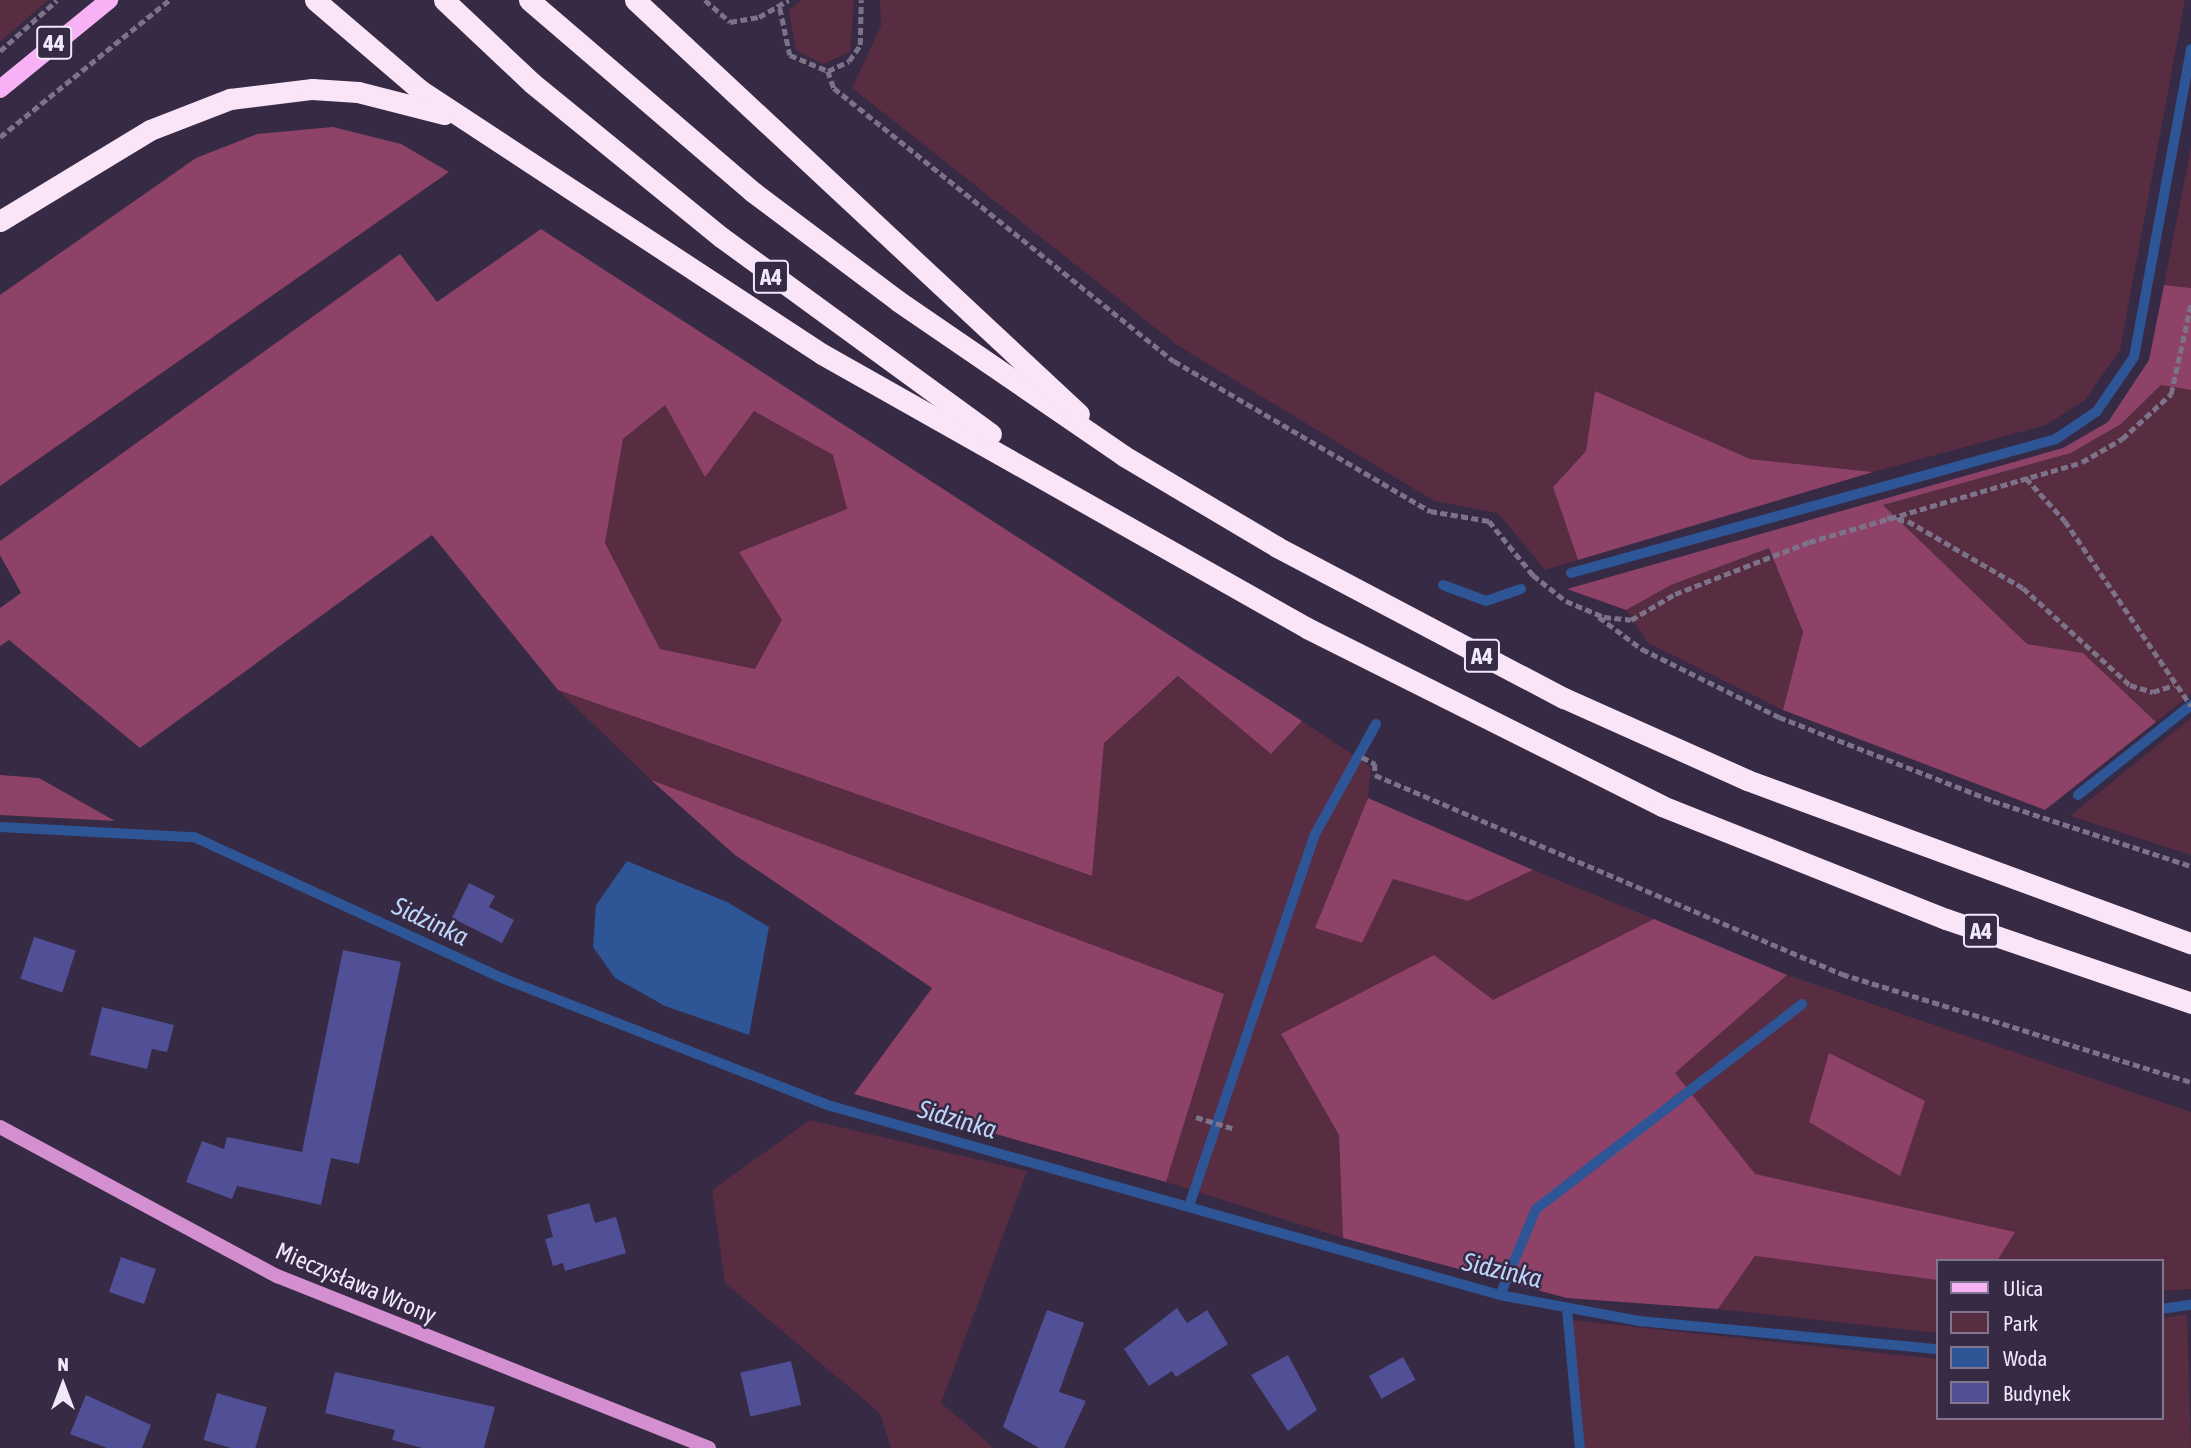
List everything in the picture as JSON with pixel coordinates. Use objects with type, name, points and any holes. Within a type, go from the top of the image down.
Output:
[{"type":"highway","points":[[315,0],[378,60],[822,354],[1124,522]]},
{"type":"highway","name":"A4","points":[[444,0],[532,83],[800,300],[1124,522],[1463,711],[1662,806],[1834,877],[2191,1003]]},
{"type":"highway","name":"A4","points":[[529,0],[831,252],[1124,456],[1420,625],[1629,728],[1870,829],[2191,943]]},
{"type":"highway","points":[[635,0],[1124,456]]},
{"type":"highway","points":[[0,221],[150,130],[230,99],[312,89],[359,92],[466,120]]},
{"type":"main road","name":"44","points":[[0,89],[108,0]]},
{"type":"street","name":"Mieczysława Wrony","points":[[0,1127],[276,1276],[709,1448]]},
{"type":"path","points":[[0,51],[57,0]]},
{"type":"path","points":[[0,137],[169,0]]},
{"type":"path","points":[[705,0],[730,22],[780,8],[789,0]]},
{"type":"path","points":[[828,71],[849,61],[860,45],[861,0]]},
{"type":"path","points":[[780,8],[790,55],[828,71],[834,88],[1174,361],[1430,511],[1489,521],[1533,575],[1593,613],[1642,649],[1779,717],[1993,801],[2191,866]]},
{"type":"path","points":[[1593,613],[1631,620],[1675,594],[1885,517],[2092,456],[2171,394],[2191,303]]},
{"type":"path","points":[[2026,477],[2065,521],[2174,685],[2191,706]]},
{"type":"path","points":[[1885,517],[1908,521],[2023,587],[2130,685],[2153,692],[2174,685]]},
{"type":"path","points":[[1363,757],[1375,764],[1376,775],[1842,974],[2191,1082]]},
{"type":"path","points":[[1196,1117],[1232,1128]]},
{"type":"green space","points":[[0,0],[48,0],[0,42]]},
{"type":"green space","points":[[802,0],[854,0],[850,52],[823,64],[796,50],[789,10]]},
{"type":"green space","points":[[880,0],[2185,0],[2120,350],[2085,400],[2046,425],[1873,472],[1750,459],[1595,391],[1586,451],[1553,487],[1578,560],[1545,570],[1498,513],[1434,501],[1177,345],[852,88],[881,26]]},
{"type":"green space","points":[[2191,147],[2191,288],[2164,285]]},
{"type":"green space","points":[[2161,385],[2191,390],[2191,694],[2156,722],[2083,653],[2027,644],[1883,505],[2071,453],[2121,424]]},
{"type":"green space","points":[[665,404],[705,476],[754,411],[833,455],[847,509],[739,552],[783,620],[755,669],[660,649],[605,543],[623,439]]},
{"type":"green space","points":[[1769,548],[1803,632],[1783,710],[1648,643],[1626,610],[1671,585]]},
{"type":"green space","points":[[1179,676],[1271,754],[1302,721],[1371,767],[1368,798],[1315,928],[1362,943],[1393,879],[1468,901],[1533,870],[1654,919],[1493,1000],[1281,1035],[1339,1135],[1343,1238],[1166,1182],[1224,994],[651,780],[558,690],[1091,876],[1104,742]]},
{"type":"green space","points":[[2191,718],[2191,855],[2070,816]]},
{"type":"green space","points":[[1787,975],[2191,1112],[2191,1289],[2163,1291],[2163,1259],[1998,1259],[2014,1232],[1755,1175],[1675,1073]]},
{"type":"green space","points":[[810,1120],[1027,1171],[941,1403],[994,1448],[891,1448],[880,1413],[725,1283],[712,1190]]},
{"type":"green space","points":[[1755,1256],[1936,1280],[1936,1333],[1718,1309]]},
{"type":"green space","points":[[2187,1314],[2191,1448],[1584,1448],[1570,1320],[1936,1359],[1936,1420],[2163,1420],[2163,1319]]},
{"type":"shaded area","points":[[333,127],[401,144],[449,172],[0,486],[0,295],[196,158],[257,134]]},
{"type":"shaded area","points":[[541,229],[1302,721],[1271,754],[1178,676],[1104,743],[1092,876],[558,690],[432,535],[140,748],[9,640],[0,646],[0,608],[21,593],[0,555],[0,541],[400,254],[437,302]],"holes":[[[665,405],[705,477],[754,411],[833,455],[847,509],[739,552],[782,620],[755,669],[660,649],[605,543],[623,439]]]},
{"type":"shaded area","points":[[2164,285],[2191,288],[2191,390],[2161,385],[2121,424],[2071,453],[1883,505],[2027,644],[2083,653],[2156,722],[2045,810],[1783,710],[1803,632],[1769,548],[1671,585],[1626,610],[1567,589],[2063,448],[2108,422],[2149,360]]},
{"type":"shaded area","points":[[1595,391],[1750,459],[1873,472],[1578,560],[1553,487],[1586,451]]},
{"type":"shaded area","points":[[0,775],[39,778],[115,821],[0,815]]},
{"type":"shaded area","points":[[651,780],[1224,994],[1166,1182],[854,1094],[932,988],[735,855]]},
{"type":"shaded area","points":[[1368,798],[1533,870],[1468,901],[1393,879],[1362,943],[1315,928]]},
{"type":"shaded area","points":[[1654,919],[1787,975],[1675,1073],[1755,1174],[2015,1232],[1998,1259],[1936,1259],[1936,1280],[1755,1256],[1718,1309],[1567,1298],[1343,1238],[1339,1135],[1281,1034],[1434,955],[1493,1000]]},
{"type":"shaded area","points":[[1829,1053],[1925,1101],[1900,1176],[1809,1122]]},
{"type":"water","points":[[627,861],[727,902],[769,927],[749,1035],[665,1006],[615,978],[593,947],[596,905]]},
{"type":"building","points":[[469,883],[495,896],[489,907],[514,920],[502,943],[452,918]]},
{"type":"building","points":[[34,937],[76,951],[62,992],[20,979]]},
{"type":"building","points":[[343,950],[401,962],[359,1164],[331,1158],[321,1205],[237,1186],[232,1199],[186,1182],[202,1141],[224,1149],[227,1137],[302,1152]]},
{"type":"building","points":[[102,1007],[174,1025],[167,1052],[152,1049],[147,1069],[90,1055]]},
{"type":"building","points":[[589,1203],[595,1223],[616,1217],[626,1253],[565,1271],[563,1263],[553,1266],[545,1239],[553,1237],[547,1215]]},
{"type":"building","points":[[121,1257],[156,1269],[144,1304],[109,1292]]},
{"type":"building","points":[[1177,1308],[1187,1323],[1207,1310],[1228,1344],[1176,1377],[1172,1371],[1149,1386],[1124,1349]]},
{"type":"building","points":[[1047,1310],[1084,1323],[1059,1392],[1086,1401],[1064,1448],[1039,1448],[1003,1427]]},
{"type":"building","points":[[1288,1355],[1317,1410],[1288,1431],[1251,1375]]},
{"type":"building","points":[[1403,1357],[1416,1380],[1381,1399],[1369,1376]]},
{"type":"building","points":[[791,1361],[801,1405],[750,1417],[740,1373]]},
{"type":"building","points":[[335,1372],[495,1407],[484,1448],[422,1448],[392,1440],[395,1430],[325,1413]]},
{"type":"building","points":[[217,1393],[267,1407],[255,1448],[231,1448],[203,1440]]},
{"type":"building","points":[[86,1395],[151,1425],[142,1448],[107,1448],[70,1434]]},
{"type":"waterway","points":[[1571,573],[2056,439],[2097,411],[2134,357],[2191,49]]},
{"type":"waterway","points":[[1443,585],[1486,601],[1521,589]]},
{"type":"waterway","points":[[2078,795],[2191,705]]},
{"type":"waterway","points":[[1189,1206],[1314,836],[1376,724]]},
{"type":"waterway","name":"Sidzinka","points":[[0,827],[194,837],[502,978],[831,1106],[1500,1295],[1639,1321],[1936,1349]]},
{"type":"waterway","points":[[1500,1295],[1536,1209],[1802,1004]]},
{"type":"waterway","name":"Sidzinka","points":[[2163,1309],[2191,1305]]},
{"type":"waterway","points":[[1567,1309],[1580,1448]]}]
